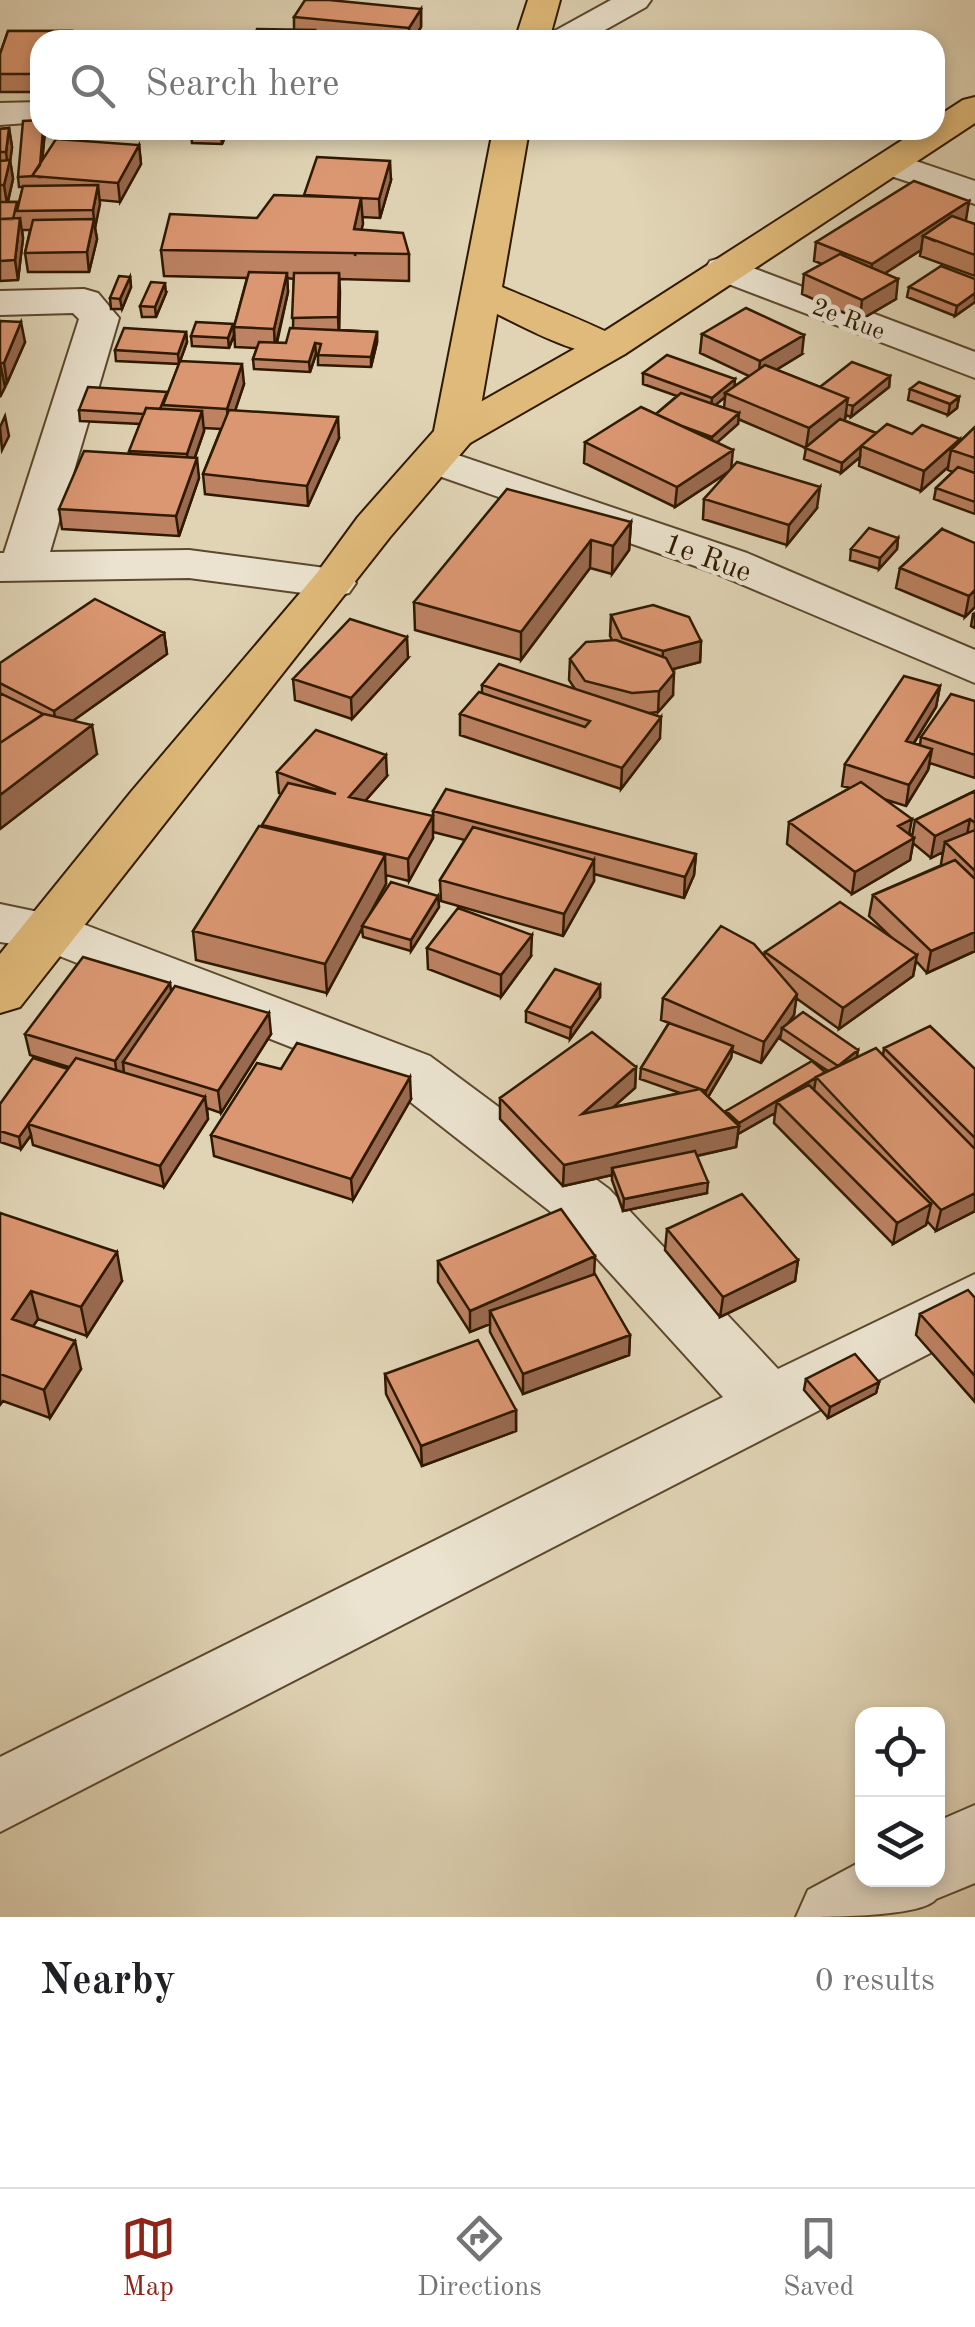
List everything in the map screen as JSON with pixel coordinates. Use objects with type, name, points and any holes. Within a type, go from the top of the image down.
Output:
[{"type":"main road","points":[[535,30],[544,0]]},
{"type":"main road","points":[[945,127],[975,106]]},
{"type":"main road","points":[[444,447],[483,293],[509,140]]},
{"type":"main road","points":[[0,993],[24,927],[333,582],[374,527],[444,447],[926,140]]},
{"type":"main road","points":[[483,293],[558,328],[611,344]]},
{"type":"street","points":[[580,30],[635,0]]},
{"type":"street","points":[[0,114],[30,112]]},
{"type":"street","points":[[892,164],[975,193]]},
{"type":"street","name":"2e Rue","points":[[724,269],[975,366]]},
{"type":"street","points":[[0,303],[84,302],[99,318],[11,566],[189,564],[333,582]]},
{"type":"street","name":"1e Rue","points":[[444,447],[975,668]]},
{"type":"street","points":[[24,927],[410,1071],[587,1206],[770,1404]]},
{"type":"street","points":[[0,1796],[975,1300]]},
{"type":"street","points":[[945,1858],[975,1842]]},
{"type":"street","points":[[835,1917],[892,1887]]},
{"type":"building","points":[[305,0],[421,9],[409,28],[294,17]]},
{"type":"building","points":[[8,31],[30,31],[30,74],[0,74],[0,54]]},
{"type":"building","points":[[23,121],[30,121],[30,140],[42,140],[35,176],[18,177]]},
{"type":"building","points":[[9,128],[6,152],[0,152],[0,129]]},
{"type":"building","points":[[55,140],[139,145],[118,183],[32,176]]},
{"type":"building","points":[[317,157],[390,161],[379,199],[304,195]]},
{"type":"building","points":[[10,160],[4,185],[0,185],[0,161]]},
{"type":"building","points":[[914,181],[969,201],[872,264],[816,242]]},
{"type":"building","points":[[98,185],[93,210],[17,211],[23,186]]},
{"type":"building","points":[[274,195],[361,198],[354,229],[403,233],[409,254],[161,250],[170,214],[257,218]]},
{"type":"building","points":[[0,202],[17,202],[13,219],[0,219]]},
{"type":"building","points":[[952,216],[975,224],[975,255],[923,236]]},
{"type":"building","points":[[20,218],[15,260],[0,261],[0,219]]},
{"type":"building","points":[[94,219],[87,252],[25,253],[33,220]]},
{"type":"building","points":[[840,254],[898,279],[862,300],[804,274]]},
{"type":"building","points":[[941,266],[975,279],[975,293],[957,306],[909,287]]},
{"type":"building","points":[[249,272],[287,273],[274,329],[234,327]]},
{"type":"building","points":[[294,273],[339,273],[338,317],[292,318]]},
{"type":"building","points":[[119,276],[130,277],[120,299],[110,298]]},
{"type":"building","points":[[151,282],[165,283],[155,307],[140,306]]},
{"type":"building","points":[[746,308],[804,335],[760,361],[702,334]]},
{"type":"building","points":[[0,321],[21,322],[4,363],[0,363]]},
{"type":"building","points":[[196,322],[233,324],[228,338],[191,336]]},
{"type":"building","points":[[124,328],[186,332],[178,354],[115,350]]},
{"type":"building","points":[[290,328],[377,332],[371,357],[318,355],[321,344],[315,343],[309,362],[253,359],[259,342],[286,343]]},
{"type":"building","points":[[667,355],[735,379],[712,398],[643,373]]},
{"type":"building","points":[[180,361],[242,364],[227,409],[163,405]]},
{"type":"building","points":[[852,362],[890,376],[853,406],[847,404],[848,398],[820,387]]},
{"type":"building","points":[[765,365],[848,398],[809,428],[725,393]]},
{"type":"building","points":[[919,382],[959,397],[950,404],[910,389]]},
{"type":"building","points":[[88,387],[167,392],[160,409],[146,408],[144,414],[79,410]]},
{"type":"building","points":[[681,393],[739,413],[712,437],[656,414]]},
{"type":"building","points":[[641,407],[733,450],[677,487],[585,442]]},
{"type":"building","points":[[146,408],[202,411],[187,454],[129,451]]},
{"type":"building","points":[[229,410],[338,417],[307,486],[203,474]]},
{"type":"building","points":[[840,419],[876,433],[842,463],[805,448]]},
{"type":"building","points":[[887,424],[912,434],[922,425],[960,439],[924,471],[861,446]]},
{"type":"building","points":[[975,427],[975,458],[951,450]]},
{"type":"building","points":[[84,451],[197,458],[176,516],[59,509]]},
{"type":"building","points":[[737,462],[820,487],[789,525],[704,499]]},
{"type":"building","points":[[958,467],[975,473],[975,502],[936,488]]},
{"type":"building","points":[[507,489],[631,522],[613,546],[591,540],[521,632],[414,602]]},
{"type":"building","points":[[869,528],[898,538],[880,558],[851,549]]},
{"type":"building","points":[[942,529],[975,543],[975,590],[969,596],[900,568]]},
{"type":"building","points":[[95,599],[164,633],[54,711],[0,683],[0,663]]},
{"type":"building","points":[[653,605],[689,617],[701,641],[663,651],[622,638],[611,615]]},
{"type":"building","points":[[350,619],[407,637],[351,698],[293,679]]},
{"type":"building","points":[[616,640],[666,658],[674,673],[659,691],[632,693],[585,681],[570,659],[586,642]]},
{"type":"building","points":[[499,664],[661,717],[622,768],[460,714],[479,692],[585,727],[590,721],[482,685]]},
{"type":"building","points":[[904,676],[940,686],[906,741],[932,749],[909,785],[845,764]]},
{"type":"building","points":[[0,693],[43,714],[0,743]]},
{"type":"building","points":[[951,694],[975,701],[975,755],[921,737]]},
{"type":"building","points":[[44,714],[92,725],[0,795],[0,743]]},
{"type":"building","points":[[316,730],[386,755],[349,797],[433,816],[408,859],[262,825],[288,783],[336,794],[277,772]]},
{"type":"building","points":[[861,782],[912,819],[898,826],[914,838],[855,872],[789,822]]},
{"type":"building","points":[[446,789],[696,854],[685,877],[433,811]]},
{"type":"building","points":[[975,791],[975,823],[970,819],[935,836],[915,820]]},
{"type":"building","points":[[259,826],[385,855],[325,964],[193,931]]},
{"type":"building","points":[[473,827],[594,860],[564,914],[440,880]]},
{"type":"building","points":[[975,830],[975,871],[945,842]]},
{"type":"building","points":[[955,860],[975,879],[975,932],[931,951],[873,895]]},
{"type":"building","points":[[391,882],[438,896],[411,940],[362,926]]},
{"type":"building","points":[[840,902],[917,955],[843,1008],[765,952]]},
{"type":"building","points":[[458,908],[532,935],[501,975],[427,948]]},
{"type":"building","points":[[721,926],[754,944],[797,994],[764,1042],[663,998]]},
{"type":"building","points":[[83,957],[170,983],[115,1061],[25,1034]]},
{"type":"building","points":[[555,969],[600,985],[571,1028],[526,1011]]},
{"type":"building","points":[[175,986],[269,1013],[218,1091],[123,1062]]},
{"type":"building","points":[[803,1012],[858,1050],[838,1066],[782,1028]]},
{"type":"building","points":[[669,1023],[733,1046],[706,1091],[641,1068]]},
{"type":"building","points":[[930,1026],[975,1069],[975,1138],[884,1048]]},
{"type":"building","points":[[592,1032],[636,1067],[582,1114],[700,1089],[739,1126],[564,1165],[500,1098]]},
{"type":"building","points":[[297,1043],[410,1077],[351,1179],[211,1135],[257,1063],[281,1069]]},
{"type":"building","points":[[876,1048],[975,1149],[975,1193],[941,1210],[816,1077]]},
{"type":"building","points":[[33,1058],[68,1069],[19,1137],[0,1131],[0,1104]]},
{"type":"building","points":[[76,1058],[205,1097],[160,1166],[28,1124]]},
{"type":"building","points":[[812,1061],[825,1072],[739,1123],[726,1111]]},
{"type":"building","points":[[809,1085],[931,1204],[897,1223],[777,1102]]},
{"type":"building","points":[[695,1151],[708,1182],[624,1199],[612,1168]]},
{"type":"building","points":[[742,1194],[798,1260],[723,1297],[667,1229]]},
{"type":"building","points":[[561,1209],[595,1256],[470,1311],[438,1261]]},
{"type":"building","points":[[0,1213],[117,1252],[81,1307],[31,1291],[12,1319],[75,1341],[44,1390],[0,1374]]},
{"type":"building","points":[[595,1274],[630,1335],[523,1374],[490,1311]]},
{"type":"building","points":[[968,1290],[975,1298],[975,1376],[920,1314]]},
{"type":"building","points":[[478,1340],[516,1410],[421,1446],[385,1374]]},
{"type":"building","points":[[855,1354],[879,1382],[830,1407],[806,1379]]}]
